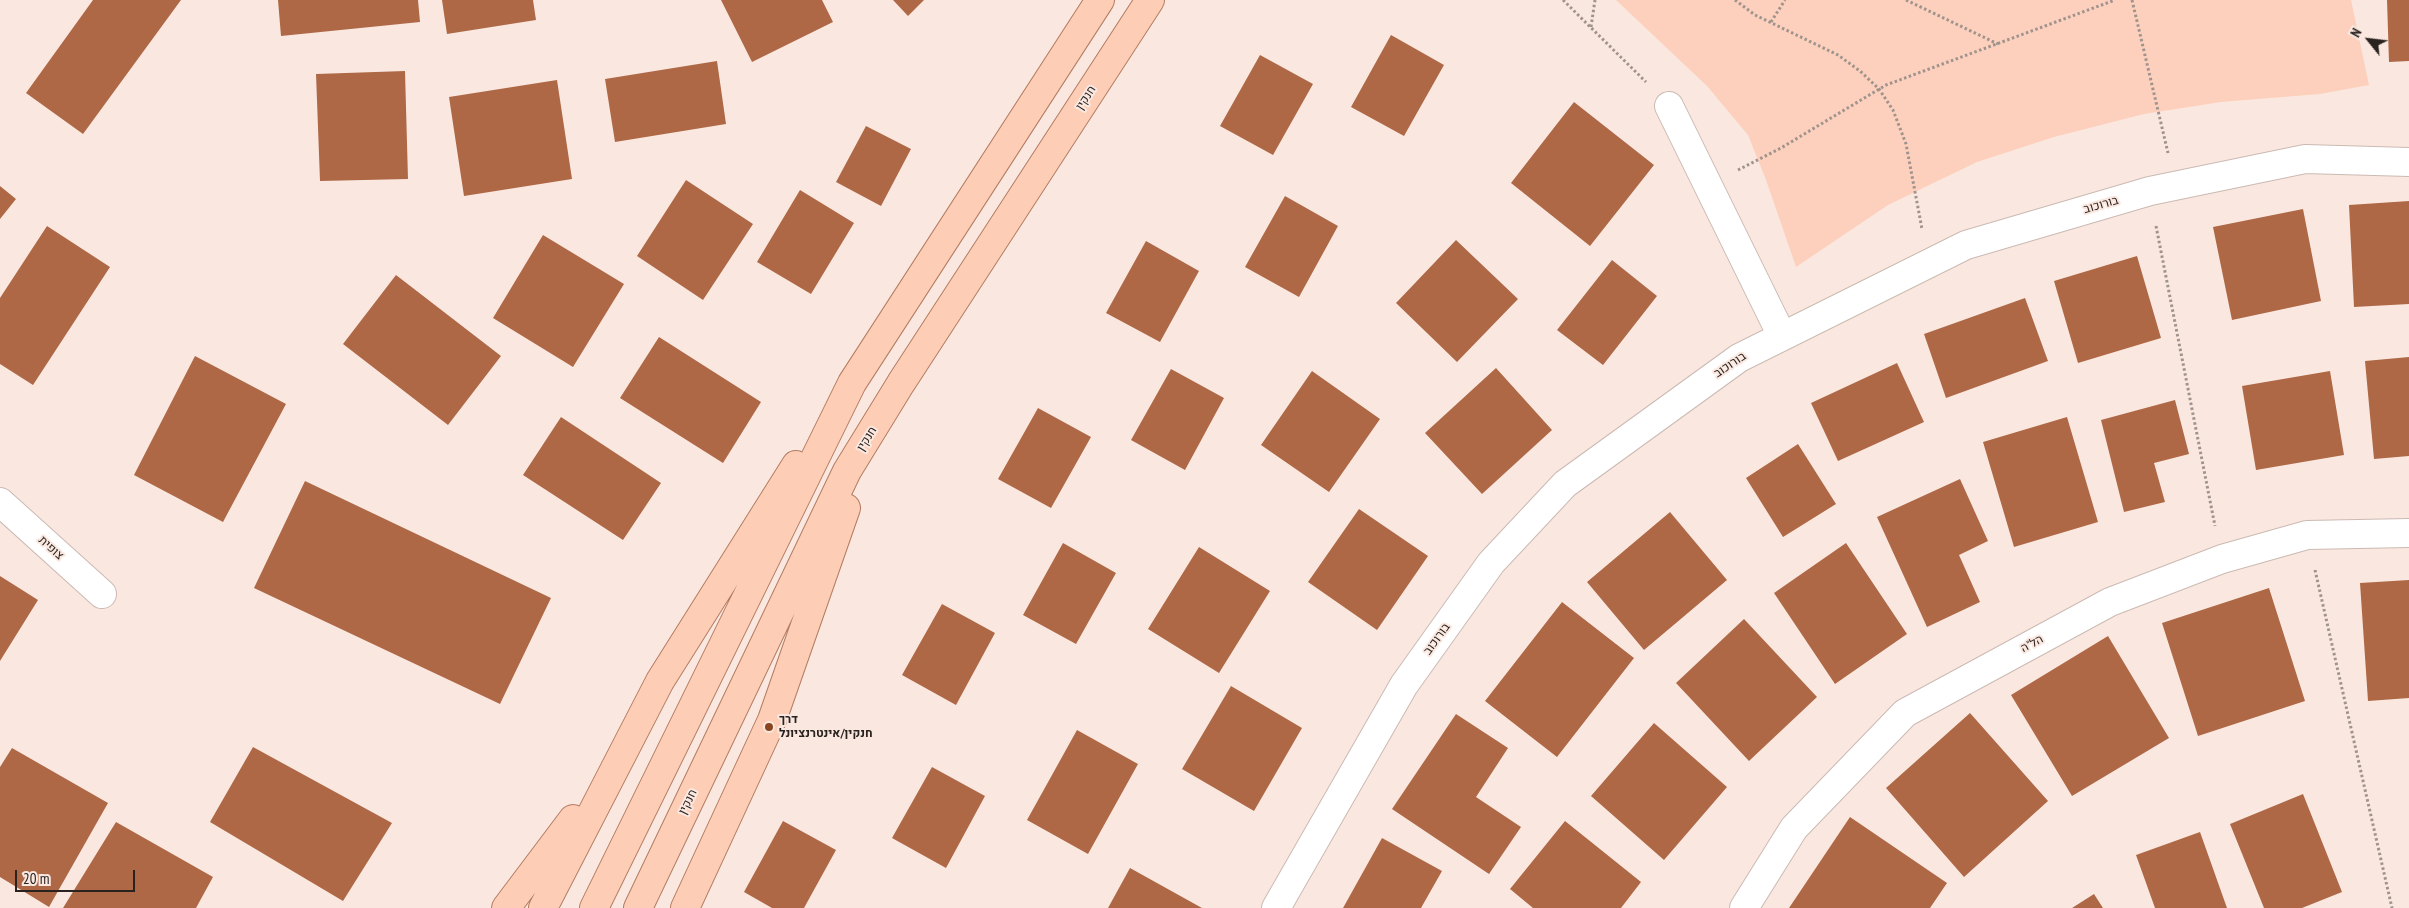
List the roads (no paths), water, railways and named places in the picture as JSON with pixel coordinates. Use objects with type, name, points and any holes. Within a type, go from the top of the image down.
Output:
[{"type":"main road","points":[[542,908],[660,681],[771,502],[852,383],[1100,0]]},
{"type":"main road","name":"חנקין","points":[[638,908],[847,471],[901,382],[1150,0]]},
{"type":"main road","points":[[689,902],[772,720],[858,476],[901,382]]},
{"type":"main road","points":[[594,908],[852,383]]},
{"type":"main road","points":[[506,908],[625,746]]},
{"type":"street","points":[[1669,106],[1782,336]]},
{"type":"street","name":"בורוכוב","points":[[1276,908],[1404,685],[1491,563],[1565,484],[1739,358],[1966,245],[2150,191],[2305,158],[2409,162]]},
{"type":"street","name":"צופית","points":[[0,502],[102,594]]},
{"type":"street","name":"הל\"ה","points":[[1744,908],[1794,828],[1905,713],[2110,602],[2222,559],[2307,535],[2409,533]]},
{"type":"place","name":"דרך חנקין/אינטרנציונל","points":[[769,727]]}]
